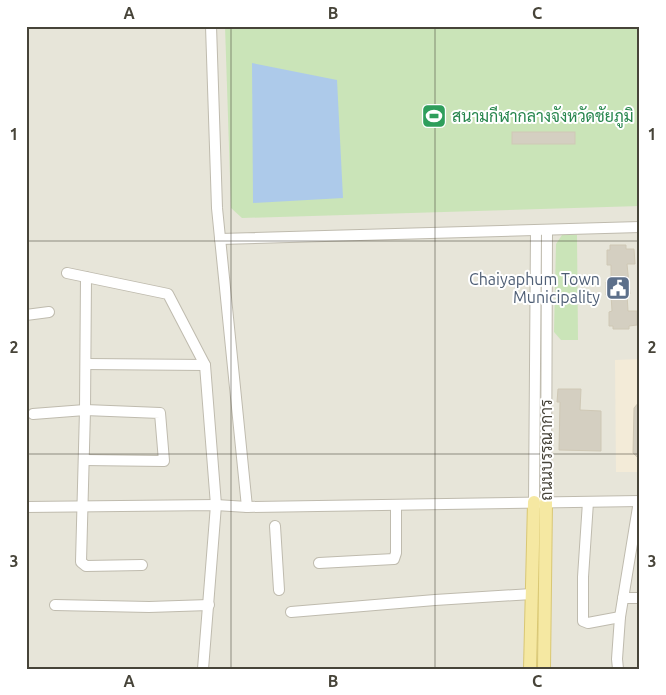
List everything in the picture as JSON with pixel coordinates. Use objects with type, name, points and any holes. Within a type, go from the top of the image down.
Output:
[{"type":"main road","name":"ถนนบรรณาการ","points":[[530,669],[532,594],[540,502]]},
{"type":"main road","name":"ถนนบรรณาการ","points":[[540,502],[544,669]]},
{"type":"street","points":[[211,26],[217,208],[246,507]]},
{"type":"street","points":[[220,239],[640,228]]},
{"type":"street","name":"ถนนบรรณาการ","points":[[540,502],[542,231]]},
{"type":"street","points":[[67,273],[168,294],[205,365],[216,505],[203,669]]},
{"type":"street","points":[[86,277],[84,460],[80,559],[83,564],[142,565]]},
{"type":"street","points":[[26,315],[49,312]]},
{"type":"street","points":[[86,364],[205,365]]},
{"type":"street","points":[[33,414],[85,410],[160,413],[164,461],[84,460]]},
{"type":"street","points":[[26,507],[216,505],[275,507],[639,501],[620,617],[618,669]]},
{"type":"street","points":[[588,502],[583,577],[583,621],[588,624],[620,617]]},
{"type":"street","points":[[319,563],[394,559],[396,553],[396,505]]},
{"type":"street","points":[[275,507],[280,590]]},
{"type":"street","points":[[291,612],[532,594]]},
{"type":"street","points":[[623,598],[640,598]]},
{"type":"street","points":[[55,605],[149,607],[209,605]]},
{"type":"shaded area","points":[[26,26],[640,26],[640,669],[26,669]]},
{"type":"shaded area","points":[[640,359],[640,472],[616,472],[615,360]]},
{"type":"green space","name":"สนามกีฬากลางจังหวัดชัยภูมิ","points":[[225,26],[640,26],[640,206],[242,218],[231,208]]},
{"type":"green space","points":[[562,235],[577,235],[578,340],[561,340],[554,332],[556,244]]},
{"type":"water","points":[[252,63],[337,80],[343,198],[253,203]]},
{"type":"building","points":[[512,132],[575,132],[575,144],[512,144]]},
{"type":"building","name":"Chaiyaphum Town Municipality","points":[[610,245],[626,245],[626,249],[634,249],[635,264],[627,264],[630,294],[627,294],[628,311],[637,311],[637,325],[629,326],[629,329],[613,329],[613,326],[609,326],[609,312],[612,311],[611,295],[606,295],[606,282],[611,281],[611,265],[607,265],[607,250],[610,250]]},
{"type":"building","points":[[558,389],[581,389],[580,410],[601,411],[601,451],[559,450],[560,402],[557,402]]},
{"type":"building","points":[[640,401],[640,460],[633,453],[634,408]]},
{"type":"place","name":"สนามกีฬากลางจังหวัดชัยภูมิ","points":[[434,116]]},
{"type":"place","name":"Chaiyaphum Town Municipality","points":[[618,288]]}]
